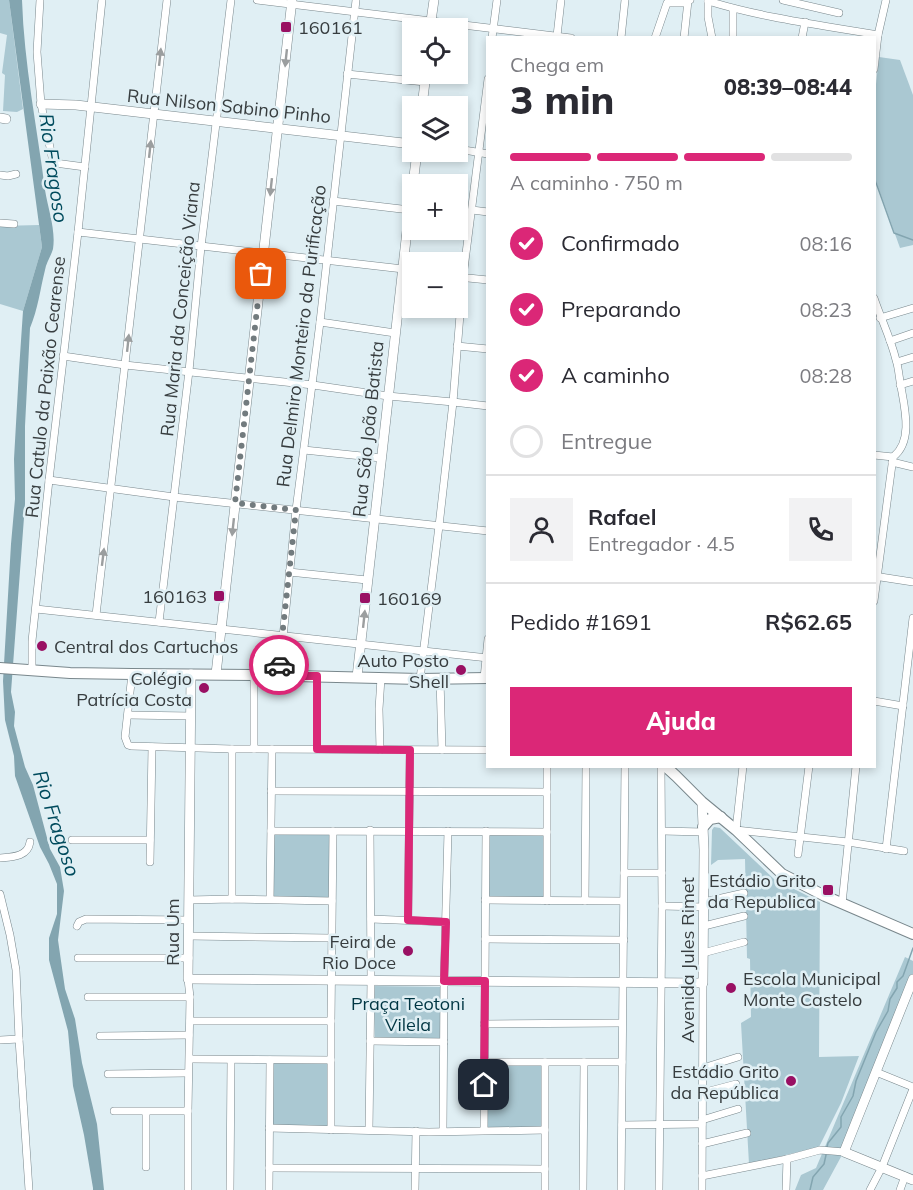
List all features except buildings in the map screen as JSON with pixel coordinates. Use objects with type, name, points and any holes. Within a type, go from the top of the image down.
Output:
[{"type":"main road","points":[[0,668],[132,674],[486,678]]},
{"type":"main road","points":[[678,771],[702,802],[736,830],[782,874],[842,904],[912,933]]},
{"type":"main road","points":[[703,829],[710,819],[720,817]]},
{"type":"street","points":[[40,0],[37,52],[41,104],[52,157],[55,163],[85,167]]},
{"type":"street","name":"Rua Catulo da Paixão Cearense","points":[[32,670],[32,641],[102,0]]},
{"type":"street","points":[[96,615],[167,0]]},
{"type":"street","name":"Rua Maria da Conceição Viana","points":[[159,622],[231,0]]},
{"type":"street","points":[[257,0],[292,2],[402,20]]},
{"type":"street","name":"Rua Delmiro Monteiro da Purificação","points":[[279,676],[296,510],[320,322],[356,0]]},
{"type":"street","points":[[432,18],[434,0]]},
{"type":"street","points":[[492,36],[497,0]]},
{"type":"street","points":[[468,27],[557,36],[561,0]]},
{"type":"street","points":[[621,36],[624,0]]},
{"type":"street","points":[[783,0],[811,3],[839,13]]},
{"type":"street","points":[[876,52],[886,0]]},
{"type":"street","points":[[656,36],[668,3],[689,1],[684,36]]},
{"type":"street","points":[[712,36],[708,1],[773,18],[878,35]]},
{"type":"street","points":[[216,674],[292,2]]},
{"type":"street","points":[[733,9],[734,36]]},
{"type":"street","points":[[802,36],[804,22]]},
{"type":"street","points":[[347,74],[402,77]]},
{"type":"street","name":"Rua Nilson Sabino Pinho","points":[[41,104],[76,105],[402,143]]},
{"type":"street","points":[[464,252],[483,153],[486,109]]},
{"type":"street","points":[[468,151],[483,153]]},
{"type":"street","points":[[0,175],[16,174]]},
{"type":"street","points":[[333,201],[402,209]]},
{"type":"street","points":[[472,210],[486,212]]},
{"type":"street","points":[[0,223],[14,224]]},
{"type":"street","points":[[78,232],[402,269]]},
{"type":"street","points":[[468,278],[486,280]]},
{"type":"street","name":"Rua São João Batista","points":[[357,677],[395,333],[402,299]]},
{"type":"street","points":[[913,308],[879,320],[890,340],[897,362],[904,407],[910,425],[904,445],[892,459],[876,576],[913,582]]},
{"type":"street","points":[[420,679],[453,402],[458,318]]},
{"type":"street","points":[[320,322],[395,333]]},
{"type":"street","points":[[890,340],[913,333]]},
{"type":"street","points":[[457,346],[486,348]]},
{"type":"street","points":[[63,356],[486,406]]},
{"type":"street","points":[[897,362],[913,357]]},
{"type":"street","points":[[900,385],[913,381]]},
{"type":"street","points":[[904,407],[913,405]]},
{"type":"street","points":[[303,450],[381,458]]},
{"type":"street","points":[[876,455],[913,467]]},
{"type":"street","points":[[49,480],[174,497],[486,531]]},
{"type":"street","points":[[289,572],[368,580]]},
{"type":"street","points":[[36,609],[486,658],[486,678]]},
{"type":"street","points":[[886,849],[913,618]]},
{"type":"street","points":[[132,674],[125,737],[128,745],[131,746],[232,749],[486,750]]},
{"type":"street","name":"Rua Um","points":[[188,1190],[191,674]]},
{"type":"street","points":[[254,675],[254,749]]},
{"type":"street","points":[[317,676],[317,749]]},
{"type":"street","points":[[380,750],[381,678]]},
{"type":"street","points":[[440,679],[442,750]]},
{"type":"street","points":[[876,701],[903,706]]},
{"type":"street","points":[[128,715],[191,716]]},
{"type":"street","points":[[150,862],[152,747]]},
{"type":"street","points":[[232,749],[232,899]]},
{"type":"street","points":[[270,899],[272,749]]},
{"type":"street","points":[[408,920],[410,750]]},
{"type":"street","points":[[547,768],[547,901]]},
{"type":"street","points":[[585,901],[586,768]]},
{"type":"street","points":[[621,1190],[625,768]]},
{"type":"street","points":[[659,1190],[663,768]]},
{"type":"street","points":[[743,768],[736,830],[848,842],[904,851]]},
{"type":"street","points":[[798,854],[809,768]]},
{"type":"street","points":[[842,904],[856,768]]},
{"type":"street","points":[[271,791],[547,792]]},
{"type":"street","name":"Avenida Jules Rimet","points":[[702,802],[704,905],[702,1190]]},
{"type":"street","points":[[662,831],[703,829]]},
{"type":"street","points":[[369,1130],[370,830]]},
{"type":"street","points":[[271,831],[547,832]]},
{"type":"street","points":[[331,1130],[333,831]]},
{"type":"street","points":[[443,1131],[448,831]]},
{"type":"street","points":[[484,1130],[486,831]]},
{"type":"street","points":[[72,840],[150,840]]},
{"type":"street","points":[[0,858],[22,854],[30,848],[30,842]]},
{"type":"street","points":[[624,873],[662,873]]},
{"type":"street","points":[[662,906],[704,905],[744,893]]},
{"type":"street","points":[[0,894],[15,961],[29,1190]]},
{"type":"street","points":[[189,900],[332,901]]},
{"type":"street","points":[[485,900],[623,901]]},
{"type":"street","points":[[704,926],[744,916]]},
{"type":"street","points":[[77,926],[81,920],[86,919],[189,921]]},
{"type":"street","points":[[371,919],[446,922]]},
{"type":"street","points":[[189,936],[331,938]]},
{"type":"street","points":[[485,939],[624,940]]},
{"type":"street","points":[[703,953],[744,942]]},
{"type":"street","points":[[78,958],[189,958]]},
{"type":"street","points":[[188,980],[331,979],[703,983]]},
{"type":"street","points":[[845,1149],[913,979]]},
{"type":"street","points":[[88,997],[190,997]]},
{"type":"street","points":[[190,1021],[331,1021]]},
{"type":"street","points":[[484,1024],[622,1023]]},
{"type":"street","points":[[100,1036],[189,1035]]},
{"type":"street","points":[[0,1040],[18,1039]]},
{"type":"street","points":[[370,1041],[444,1042]]},
{"type":"street","points":[[703,1068],[738,1057]]},
{"type":"street","points":[[190,1059],[331,1060]]},
{"type":"street","points":[[230,1190],[231,1060]]},
{"type":"street","points":[[269,1190],[270,1060]]},
{"type":"street","points":[[484,1062],[622,1062]]},
{"type":"street","points":[[545,1062],[545,1190]]},
{"type":"street","points":[[583,1190],[584,1062]]},
{"type":"street","points":[[870,1190],[882,1167],[913,1088],[876,1072]]},
{"type":"street","points":[[108,1074],[188,1073]]},
{"type":"street","points":[[702,1093],[736,1084]]},
{"type":"street","points":[[622,1125],[702,1122],[738,1109]]},
{"type":"street","points":[[114,1111],[188,1111]]},
{"type":"street","points":[[146,1112],[146,1167]]},
{"type":"street","points":[[269,1128],[416,1131],[545,1130]]},
{"type":"street","points":[[415,1190],[416,1131]]},
{"type":"street","points":[[702,1144],[747,1133]]},
{"type":"street","points":[[702,1176],[820,1150],[845,1149],[909,1178],[900,1190]]},
{"type":"street","points":[[786,1190],[787,1159]]},
{"type":"street","points":[[269,1168],[545,1169]]},
{"type":"green space","points":[[0,0],[9,0],[23,109],[17,112],[3,111],[5,75],[2,73],[7,35],[0,33]]},
{"type":"green space","points":[[879,57],[900,60],[913,95],[913,245],[900,248],[876,181],[876,84]]},
{"type":"green space","points":[[39,225],[42,247],[23,311],[0,304],[0,226]]},
{"type":"green space","points":[[714,827],[720,828],[774,879],[820,902],[819,1057],[859,1056],[841,1103],[819,1147],[749,1164],[741,1023],[751,1017],[745,859],[718,860],[711,865]]},
{"type":"green space","points":[[273,833],[331,833],[331,899],[273,899]]},
{"type":"green space","points":[[489,833],[545,835],[545,900],[488,899]]},
{"type":"green space","points":[[905,957],[913,961],[913,977],[842,1155],[823,1190],[795,1190],[801,1175],[816,1168]]},
{"type":"green space","name":"Praça Teotoni Vilela","points":[[374,986],[440,987],[443,1039],[375,1039]]},
{"type":"green space","points":[[271,1063],[328,1063],[329,1128],[272,1128]]},
{"type":"green space","points":[[487,1064],[543,1065],[543,1130],[487,1128]]},
{"type":"shaded area","points":[[9,0],[22,0],[28,72],[54,242],[30,328],[25,426],[25,504],[11,692],[15,712],[14,726],[25,767],[33,785],[50,849],[60,867],[64,891],[58,940],[65,989],[75,1019],[82,1063],[97,1124],[104,1190],[93,1190],[73,1086],[68,1031],[49,960],[49,938],[57,914],[57,884],[40,847],[15,776],[14,756],[5,720],[3,681],[15,499],[14,459],[23,311],[42,247]]},
{"type":"waterway","points":[[876,183],[894,233],[913,240]]},
{"type":"waterway","points":[[827,1147],[841,1127],[841,1117],[853,1096],[856,1081],[876,1032],[888,1011],[890,999],[897,988],[897,982],[903,976],[913,948]]},
{"type":"waterway","points":[[810,1190],[813,1177],[824,1164],[826,1155]]},
{"type":"way so far","points":[[261,274],[235,503],[296,510],[279,665]]},
{"type":"place","name":"160161","points":[[286,27]]},
{"type":"place","name":"160163","points":[[219,596]]},
{"type":"place","name":"160169","points":[[365,598]]},
{"type":"place","name":"Central dos Cartuchos","points":[[42,646]]},
{"type":"place","name":"Auto Posto Shell","points":[[461,670]]},
{"type":"place","name":"Colégio Patrícia Costa","points":[[204,688]]},
{"type":"place","name":"Estádio Grito da Republica","points":[[828,890]]},
{"type":"place","name":"Feira de Rio Doce","points":[[408,951]]},
{"type":"place","name":"Escola Municipal Monte Castelo","points":[[731,988]]},
{"type":"place","name":"Estádio Grito da República","points":[[791,1081]]},
{"type":"route","points":[[279,665],[279,676],[317,676],[317,749],[410,750],[408,920],[446,922],[444,981],[485,981],[484,1085]]},
{"type":"water label","name":"Rio Fragoso","points":[[54,168]]},
{"type":"water label","name":"Rio Fragoso","points":[[57,823]]}]
